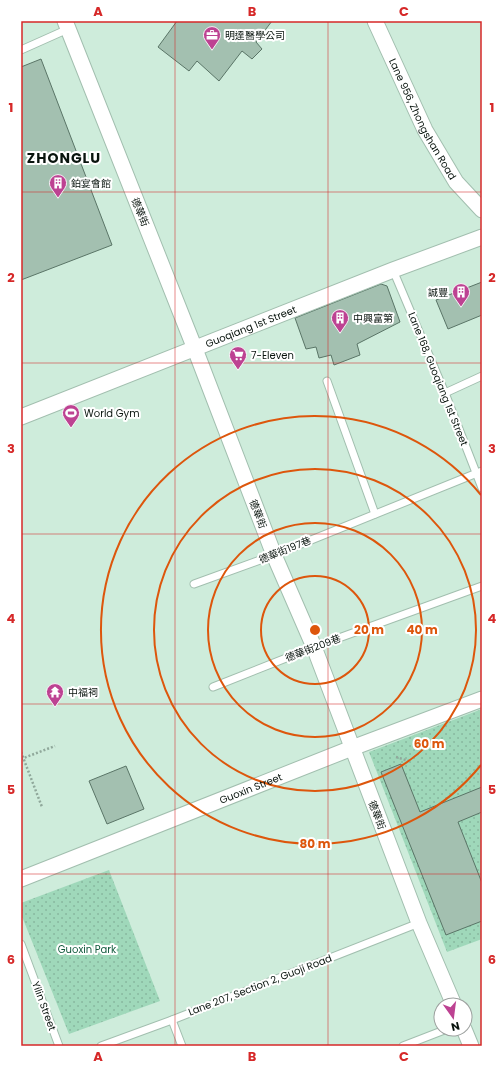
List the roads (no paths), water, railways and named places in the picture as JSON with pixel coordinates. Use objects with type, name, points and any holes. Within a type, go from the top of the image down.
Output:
[{"type":"street","name":"Lane 956, Zhongshan Road","points":[[375,21],[425,130],[456,182],[482,210]]},
{"type":"street","name":"德華街","points":[[67,25],[195,349],[274,555],[314,647],[419,923],[451,997]]},
{"type":"street","name":"Guoqiang 1st Street","points":[[21,418],[393,270],[482,237]]},
{"type":"street","name":"Guoxin Street","points":[[21,880],[352,748],[482,699]]},
{"type":"lane","points":[[21,50],[67,25]]},
{"type":"lane","name":"Lane 168, Guoqiang 1st Street","points":[[393,270],[479,472],[482,488]]},
{"type":"lane","points":[[445,393],[482,376]]},
{"type":"lane","points":[[327,381],[375,514]]},
{"type":"lane","name":"德華街197巷","points":[[194,584],[274,555],[479,472]]},
{"type":"lane","name":"德華街209巷","points":[[213,687],[314,647],[482,586]]},
{"type":"lane","name":"Lane 207, Section 2, Guoji Road","points":[[102,1046],[419,923]]},
{"type":"lane","name":"Yilin Street","points":[[21,944],[59,1046]]},
{"type":"lane","points":[[172,1020],[182,1046]]},
{"type":"lane","points":[[403,1046],[433,1034]]},
{"type":"place","name":"明達醫學公司","points":[[212,50]]},
{"type":"place","name":"鉑宴會館","points":[[58,198]]},
{"type":"place","name":"誠豐","points":[[461,307]]},
{"type":"place","name":"中興富第","points":[[340,333]]},
{"type":"place","name":"7-Eleven","points":[[238,370]]},
{"type":"place","name":"World Gym","points":[[71,428]]},
{"type":"place","name":"中福祠","points":[[55,707]]},
{"type":"district","name":"ZHONGLU","points":[[64,158]]},
{"type":"park label","name":"Guoxin Park","points":[[87,949]]}]
